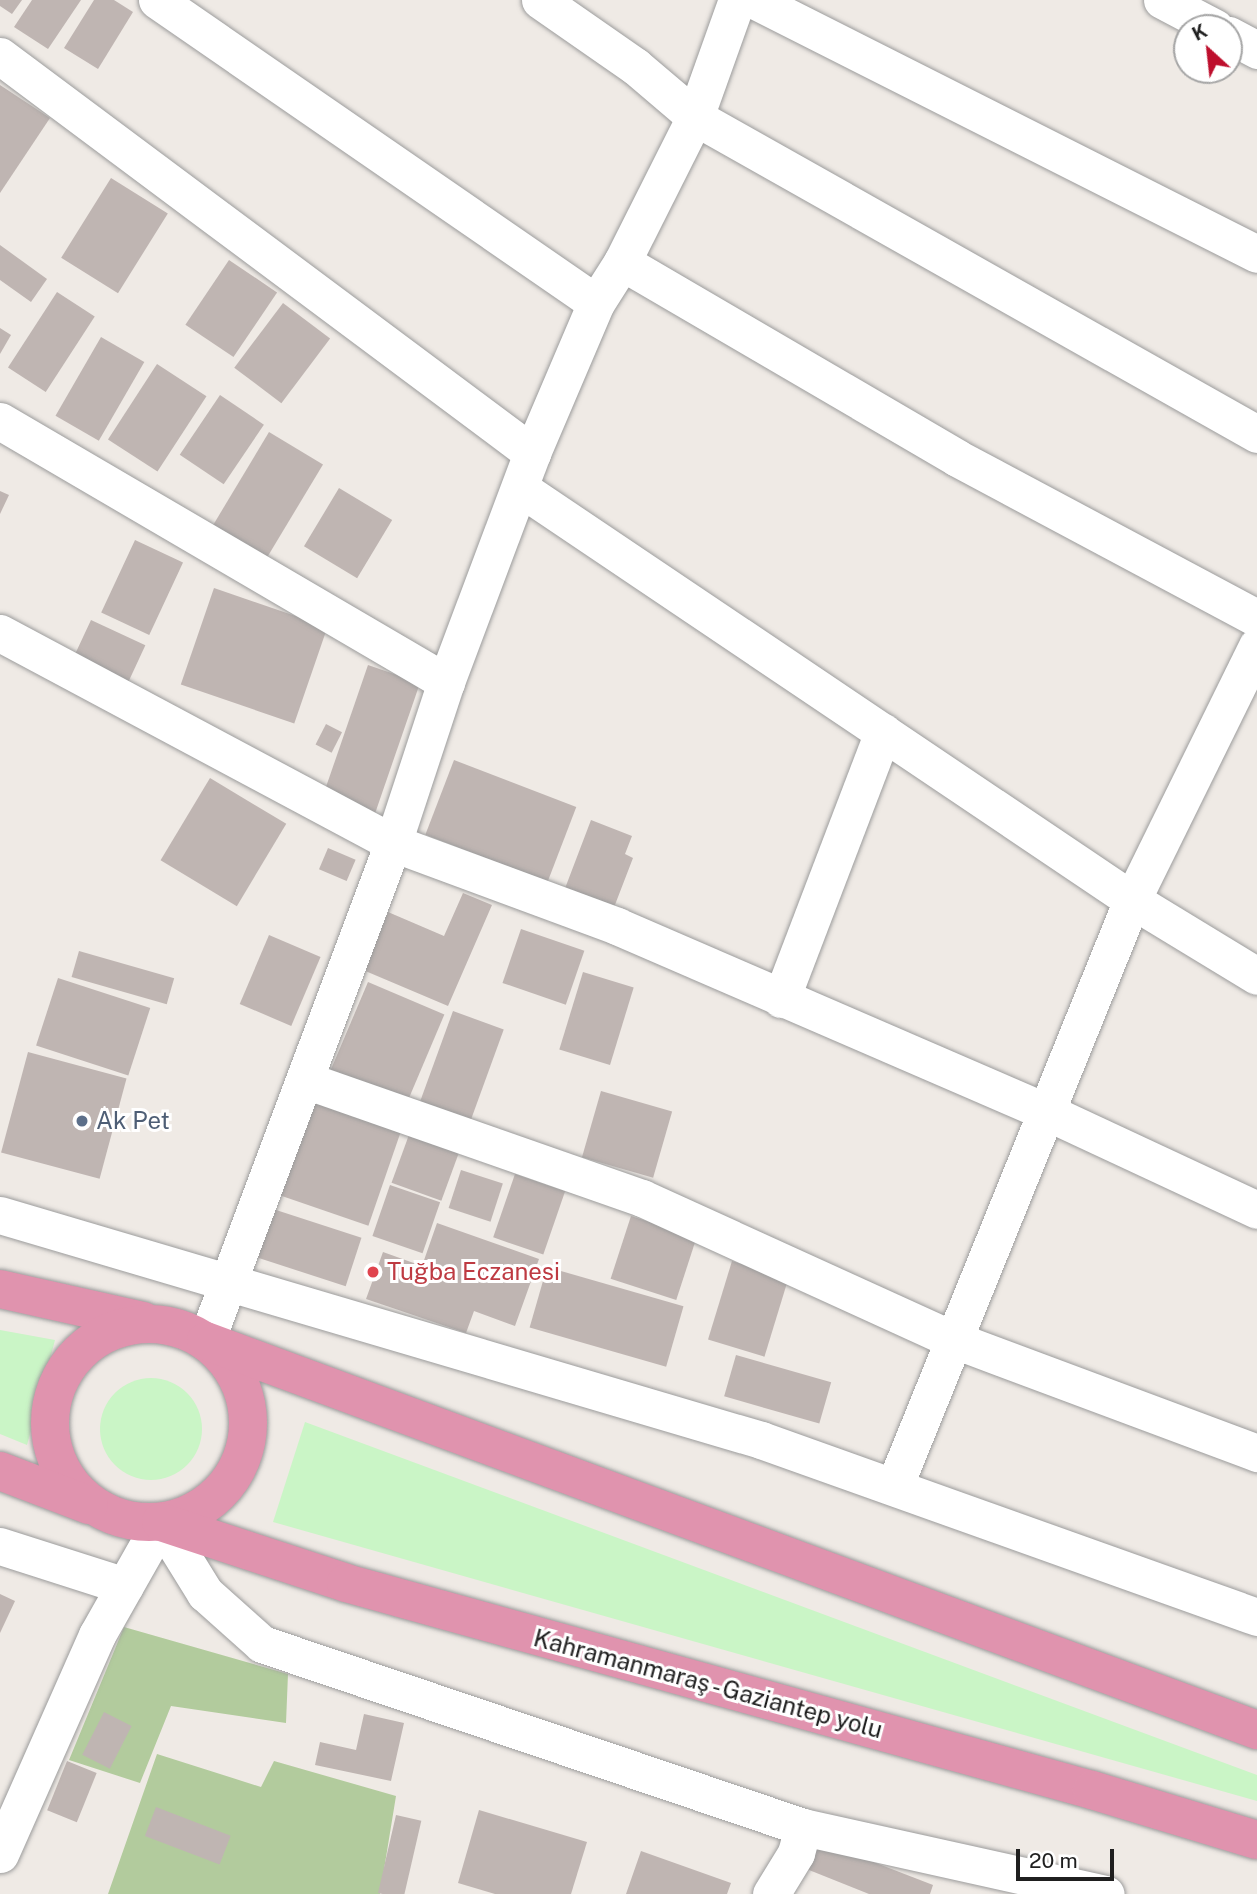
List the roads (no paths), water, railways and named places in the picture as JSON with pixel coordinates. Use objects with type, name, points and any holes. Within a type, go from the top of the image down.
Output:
[{"type":"highway","points":[[0,1289],[181,1328],[206,1341],[1257,1730]]},
{"type":"highway","points":[[97,1508],[73,1488],[55,1460],[49,1428],[52,1395],[67,1366],[90,1342],[120,1327],[152,1323]]},
{"type":"highway","points":[[0,1471],[128,1520],[161,1522],[210,1502],[242,1459],[248,1407],[226,1359],[206,1341]]},
{"type":"highway","name":"Kahramanmaraş - Gaziantep yolu","points":[[161,1522],[346,1583],[1092,1790],[1257,1840]]},
{"type":"street","points":[[157,0],[596,303]]},
{"type":"street","points":[[540,0],[635,66],[695,117],[1257,434]]},
{"type":"street","points":[[206,1341],[306,1080],[393,843],[446,682],[532,453],[596,303],[622,262],[695,117],[737,0]]},
{"type":"street","points":[[754,0],[1257,254]]},
{"type":"street","points":[[1163,0],[1189,14]]},
{"type":"street","points":[[0,55],[532,453]]},
{"type":"street","points":[[622,262],[957,458],[1257,618]]},
{"type":"street","points":[[0,421],[446,682]]},
{"type":"street","points":[[520,488],[1132,900],[1257,976]]},
{"type":"street","points":[[0,633],[393,843],[617,926],[1045,1111],[1257,1210]]},
{"type":"street","points":[[894,1487],[1132,900],[1257,646]]},
{"type":"street","points":[[782,999],[883,732]]},
{"type":"street","points":[[306,1080],[642,1198],[952,1339],[1257,1453]]},
{"type":"street","points":[[0,1215],[228,1285],[761,1440],[1257,1616]]},
{"type":"street","points":[[0,1854],[97,1635],[161,1522],[205,1593],[262,1644],[803,1827],[1106,1894]]},
{"type":"street","points":[[0,1546],[125,1586]]},
{"type":"street","points":[[771,1894],[796,1853],[803,1827]]},
{"type":"place","name":"Ak Pet","points":[[82,1121]]},
{"type":"place","name":"Tuğba Eczanesi","points":[[373,1272]]}]
